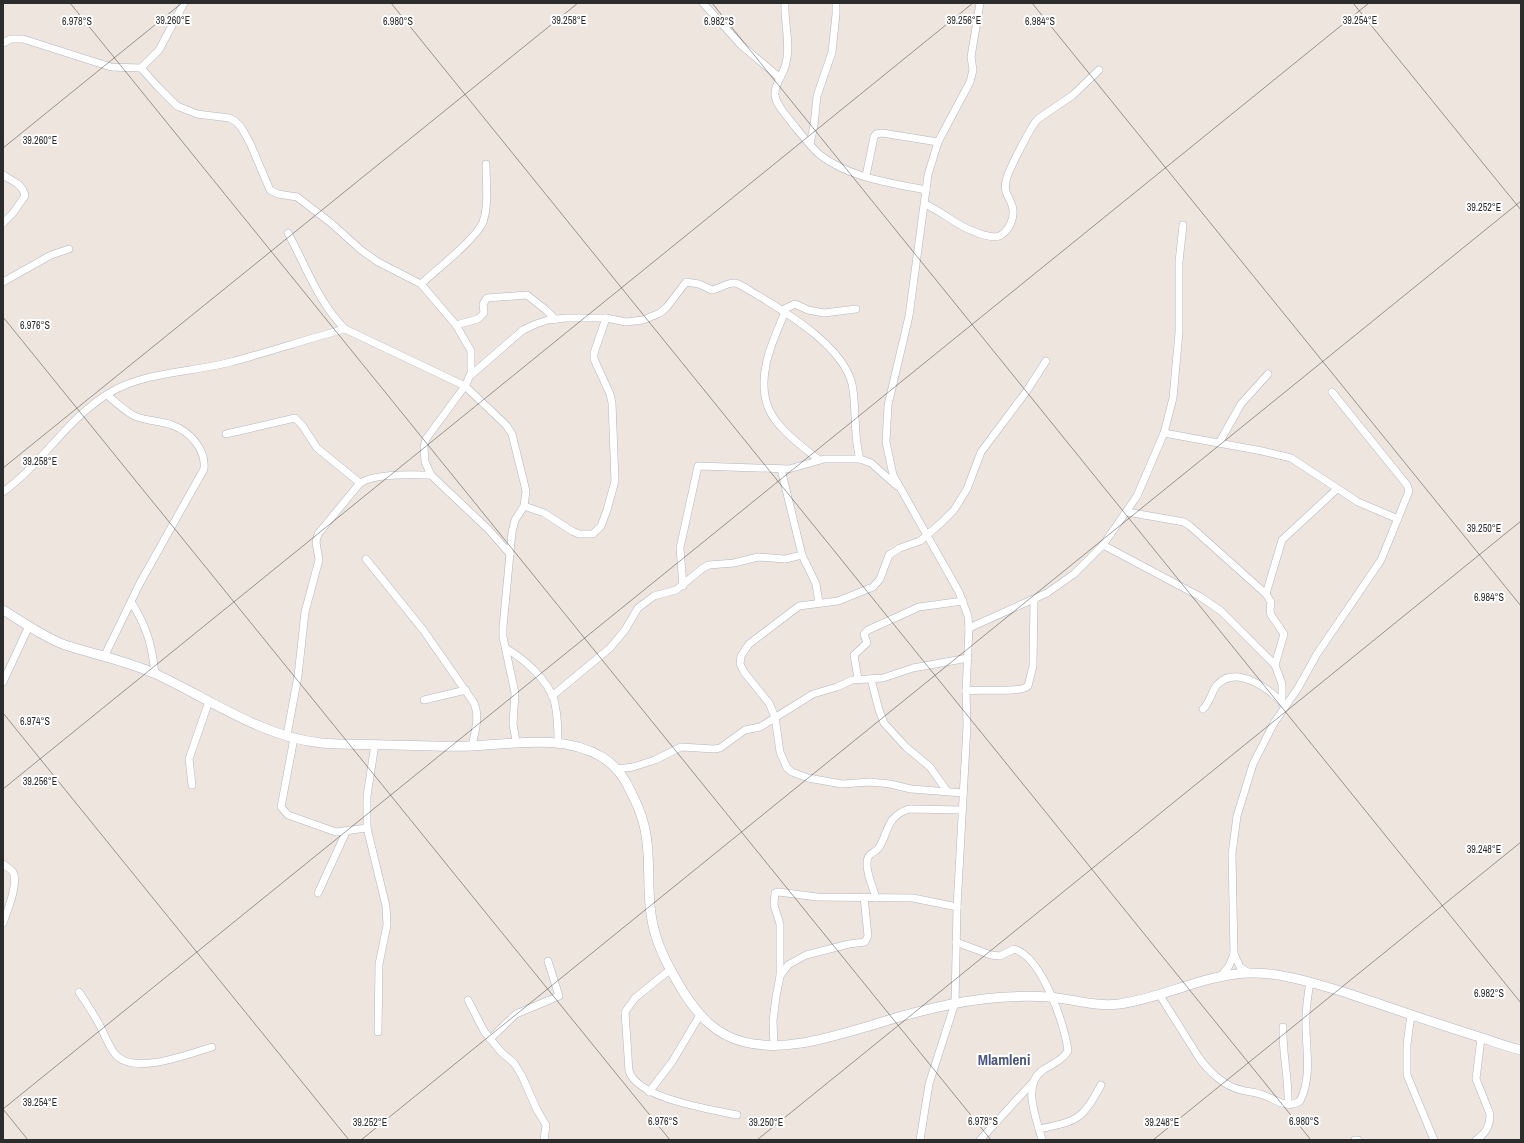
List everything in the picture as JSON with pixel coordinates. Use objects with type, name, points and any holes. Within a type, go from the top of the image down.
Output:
[{"type":"main road","points":[[3,610],[62,644],[104,655],[155,674],[242,718],[291,737],[322,743],[472,746],[516,741],[558,743],[587,750],[603,758],[617,769],[627,783],[642,817],[646,842],[648,888],[653,928],[671,969],[700,1015],[708,1024],[721,1034],[741,1042],[774,1046],[833,1037],[955,1003],[1016,996],[1051,997],[1103,1005],[1134,1001],[1220,977],[1248,973],[1265,974],[1310,982],[1521,1050]]},
{"type":"street","points":[[141,68],[159,50],[184,3]]},
{"type":"street","points":[[703,3],[741,45],[780,78]]},
{"type":"street","points":[[785,3],[784,16],[788,54],[775,95],[777,102],[810,144],[830,162],[866,176],[926,190]]},
{"type":"street","points":[[810,144],[814,125],[817,96],[832,52],[836,3]]},
{"type":"street","points":[[920,1140],[929,1084],[955,1003],[957,907],[967,726],[966,691],[969,628],[963,601],[928,534],[893,475],[886,442],[888,405],[909,316],[928,175],[938,142],[970,82],[973,70],[971,57],[980,3]]},
{"type":"street","points":[[3,43],[11,39],[23,39],[111,66],[141,68],[177,106],[197,114],[229,118],[236,121],[247,137],[268,186],[273,192],[297,197],[331,223],[361,250],[378,262],[421,284],[456,325],[471,351],[472,368],[465,386],[426,439],[424,447],[425,462],[431,475],[489,530],[510,554]]},
{"type":"street","points":[[925,204],[941,211],[971,231],[995,237],[1001,234],[1010,224],[1013,210],[1006,196],[1005,182],[1020,149],[1029,136],[1032,125],[1038,119],[1083,88],[1099,70]]},
{"type":"street","points":[[866,176],[876,134],[882,132],[938,142]]},
{"type":"street","points":[[421,284],[468,241],[482,223],[486,210],[486,164]]},
{"type":"street","points":[[3,175],[19,184],[24,191],[25,196],[13,213],[3,223]]},
{"type":"street","points":[[969,628],[1034,599],[1059,586],[1074,574],[1102,545],[1137,496],[1164,433],[1173,398],[1179,332],[1179,262],[1183,225]]},
{"type":"street","points":[[288,233],[325,305],[334,318],[345,329],[465,386],[509,430],[526,484],[524,506],[515,520],[512,532],[503,627],[503,637],[507,649],[515,693],[513,724],[516,741]]},
{"type":"street","points":[[3,282],[51,255],[68,249]]},
{"type":"street","points":[[468,378],[523,330],[536,324],[555,319],[606,318],[626,322],[651,317],[660,313],[672,302],[686,282],[699,284],[712,290],[726,284],[736,284],[784,311],[812,331],[840,361],[852,384],[855,434],[860,460]]},
{"type":"street","points":[[456,325],[480,318],[484,313],[483,304],[487,298],[518,294],[529,296],[555,319]]},
{"type":"street","points":[[819,460],[789,434],[768,408],[765,395],[765,376],[769,353],[784,311],[796,304],[808,310],[824,313],[856,309]]},
{"type":"street","points":[[524,506],[544,513],[579,534],[593,534],[601,526],[615,481],[612,403],[610,394],[594,359],[596,344],[606,318]]},
{"type":"street","points":[[3,492],[26,474],[70,425],[107,394],[138,381],[231,362],[345,329]]},
{"type":"street","points":[[963,793],[911,789],[890,784],[870,782],[842,784],[808,778],[792,772],[787,768],[780,752],[775,717],[766,697],[744,672],[740,664],[741,656],[749,644],[799,606],[838,601],[873,587],[880,579],[889,555],[900,548],[920,541],[941,523],[960,500],[974,473],[981,452],[1026,392],[1046,361]]},
{"type":"street","points":[[1219,443],[1242,404],[1268,374]]},
{"type":"street","points":[[1248,973],[1240,967],[1234,954],[1232,854],[1237,816],[1256,758],[1284,705],[1298,688],[1333,629],[1377,567],[1391,540],[1408,495],[1409,487],[1378,446],[1332,392]]},
{"type":"street","points":[[104,655],[132,603],[140,583],[204,469],[202,451],[184,432],[173,426],[135,416],[107,394]]},
{"type":"street","points":[[226,434],[295,418],[302,425],[317,448],[360,483]]},
{"type":"street","points":[[1164,433],[1291,458],[1363,505],[1398,519]]},
{"type":"street","points":[[684,586],[680,548],[698,466],[789,469],[819,460],[860,460],[871,463],[899,487]]},
{"type":"street","points":[[781,469],[802,555],[816,584],[819,603]]},
{"type":"street","points":[[367,828],[346,832],[336,832],[288,815],[282,810],[281,807],[291,737],[305,612],[320,560],[316,542],[318,534],[360,483],[373,478],[431,475]]},
{"type":"street","points":[[1266,594],[1282,540],[1337,489]]},
{"type":"street","points":[[1127,512],[1184,522],[1208,544],[1228,558],[1266,594],[1271,602],[1271,615],[1284,634],[1275,665]]},
{"type":"street","points":[[1102,545],[1140,563],[1209,602],[1221,611],[1275,665],[1282,684],[1284,705]]},
{"type":"street","points":[[552,696],[610,648],[625,630],[638,608],[643,603],[654,596],[676,590],[684,586],[703,568],[709,565],[734,563],[758,557],[785,559],[802,555]]},
{"type":"street","points":[[366,559],[424,631],[466,690],[476,709],[476,726],[472,746]]},
{"type":"street","points":[[966,691],[978,689],[1022,689],[1028,686],[1033,666],[1034,599]]},
{"type":"street","points":[[858,679],[854,655],[867,644],[864,634],[868,630],[919,607],[963,601]]},
{"type":"street","points":[[132,603],[144,622],[150,639],[155,674]]},
{"type":"street","points":[[3,682],[29,626]]},
{"type":"street","points":[[507,649],[522,660],[538,675],[552,696],[556,712],[558,743]]},
{"type":"street","points":[[617,769],[633,767],[655,760],[681,747],[720,748],[744,730],[760,727],[813,694],[837,687],[852,680],[871,679],[895,675],[913,668],[930,664],[968,658]]},
{"type":"street","points":[[1203,709],[1212,698],[1218,684],[1232,677],[1252,681],[1271,693],[1284,705]]},
{"type":"street","points":[[871,679],[879,710],[884,722],[902,744],[930,767],[947,791]]},
{"type":"street","points":[[424,700],[466,690]]},
{"type":"street","points":[[192,785],[189,759],[210,701]]},
{"type":"street","points":[[376,744],[367,796],[367,828],[385,901],[387,919],[386,935],[381,947],[379,964],[378,1032]]},
{"type":"street","points":[[876,898],[867,863],[870,854],[881,846],[887,827],[891,822],[904,810],[908,809],[962,810]]},
{"type":"street","points":[[318,893],[346,832]]},
{"type":"street","points":[[3,864],[13,871],[14,876],[12,896],[3,923]]},
{"type":"street","points":[[774,1046],[773,1021],[780,976],[780,924],[774,905],[775,893],[784,892],[817,897],[913,898],[957,907]]},
{"type":"street","points":[[780,976],[790,963],[806,955],[849,944],[865,942],[868,936],[864,897]]},
{"type":"street","points":[[956,942],[991,955],[1000,956],[1014,949],[1020,951],[1038,969],[1051,997],[1068,1051],[1061,1059],[1036,1075],[1033,1082],[980,1140]]},
{"type":"street","points":[[1220,977],[1229,966],[1234,954]]},
{"type":"street","points":[[490,1039],[516,1014],[559,996],[548,961]]},
{"type":"street","points":[[671,969],[635,998],[625,1012],[629,1072],[631,1078],[649,1092],[663,1097],[737,1115]]},
{"type":"street","points":[[1159,994],[1204,1066],[1236,1089],[1265,1095],[1277,1102],[1288,1104],[1300,1101],[1306,1078],[1308,1061],[1306,1019],[1310,982]]},
{"type":"street","points":[[79,992],[115,1054],[124,1060],[135,1064],[148,1063],[212,1047]]},
{"type":"street","points":[[468,1000],[484,1031],[514,1063],[522,1076],[537,1110],[546,1125],[544,1140]]},
{"type":"street","points":[[649,1092],[672,1062],[700,1015]]},
{"type":"street","points":[[1411,1015],[1407,1044],[1407,1075],[1434,1140]]},
{"type":"street","points":[[1283,1027],[1288,1104]]},
{"type":"street","points":[[1476,1140],[1487,1131],[1490,1120],[1490,1114],[1476,1079],[1481,1038]]},
{"type":"street","points":[[1033,1082],[1032,1099],[1042,1140]]},
{"type":"street","points":[[1039,1129],[1071,1122],[1082,1116],[1091,1104],[1101,1085]]},
{"type":"district","name":"Mlamleni","points":[[1004,1059]]}]
